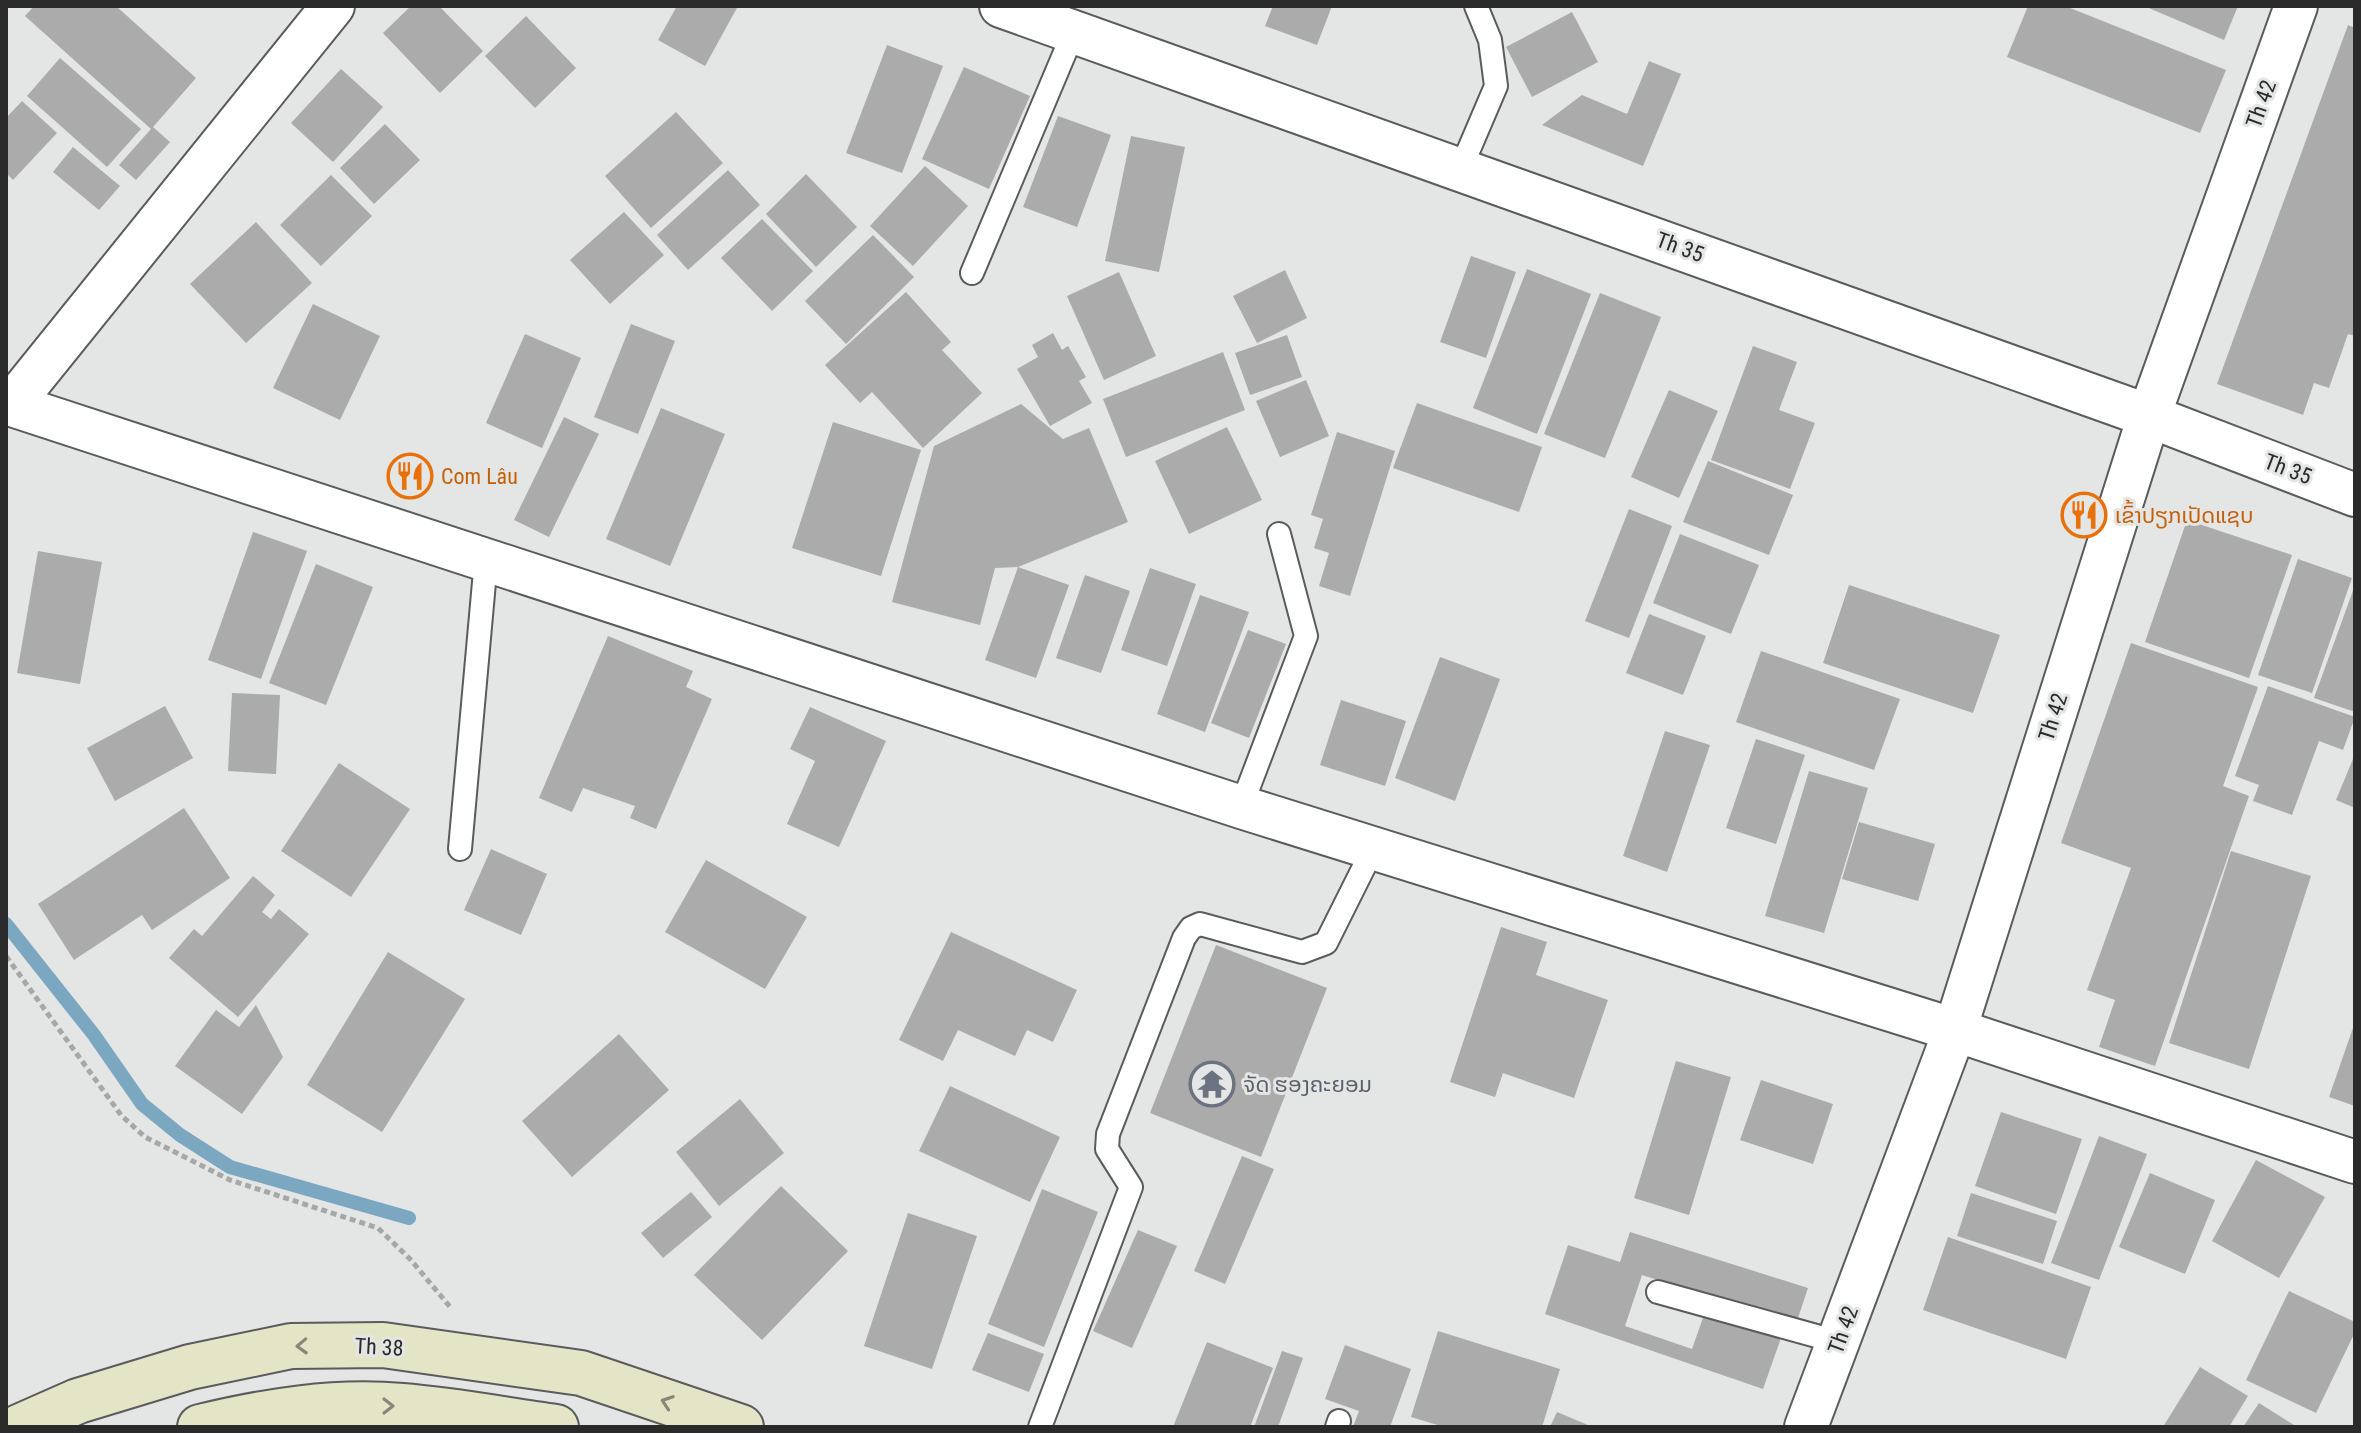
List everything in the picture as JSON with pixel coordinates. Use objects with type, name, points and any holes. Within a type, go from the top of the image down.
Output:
[{"type":"street","points":[[333,6],[9,404],[1241,807],[1955,1030],[2355,1162]]},
{"type":"street","name":"Th 35","points":[[1001,6],[2149,416],[2355,495]]},
{"type":"street","name":"Th 42","points":[[1806,1427],[1955,1030],[2149,416],[2296,6]]},
{"type":"street","name":"Th 38","points":[[19,1427],[78,1401],[190,1367],[291,1346],[383,1345],[581,1373],[741,1427]]},
{"type":"street","points":[[200,1427],[243,1416],[320,1406],[402,1406],[475,1421],[556,1427]]},
{"type":"lane","points":[[1461,168],[1496,86],[1490,40],[1476,6]]},
{"type":"lane","points":[[972,273],[1074,31]]},
{"type":"lane","points":[[1241,807],[1306,636],[1279,534]]},
{"type":"lane","points":[[460,849],[486,560]]},
{"type":"lane","points":[[1040,1427],[1131,1187],[1107,1149],[1108,1134],[1184,938],[1191,928],[1200,924],[1302,952],[1326,943],[1373,849]]},
{"type":"lane","points":[[1658,1292],[1838,1342]]},
{"type":"path","points":[[6,956],[121,1115],[145,1137],[230,1180],[378,1228],[410,1259],[455,1312],[479,1358]]},
{"type":"building","points":[[34,6],[116,6],[196,78],[153,127],[170,142],[136,180],[119,165],[151,129],[25,16]]},
{"type":"building","points":[[411,6],[439,6],[483,51],[440,93],[383,33]]},
{"type":"building","points":[[677,6],[738,6],[705,66],[658,40]]},
{"type":"building","points":[[1273,6],[1332,6],[1317,45],[1265,26]]},
{"type":"building","points":[[2028,6],[2065,6],[2226,70],[2200,133],[2007,57]]},
{"type":"building","points":[[2144,6],[2238,6],[2224,40]]},
{"type":"building","points":[[1572,12],[1598,62],[1532,97],[1506,47]]},
{"type":"building","points":[[526,16],[576,68],[535,108],[485,56]]},
{"type":"building","points":[[2348,25],[2355,28],[2355,336],[2348,334],[2329,388],[2314,383],[2303,415],[2217,384]]},
{"type":"building","points":[[887,45],[943,66],[902,173],[846,153]]},
{"type":"building","points":[[60,58],[141,129],[107,167],[27,96]]},
{"type":"building","points":[[1649,61],[1681,74],[1643,166],[1542,125],[1582,95],[1627,114]]},
{"type":"building","points":[[964,67],[1030,96],[989,189],[922,159]]},
{"type":"building","points":[[341,69],[383,107],[333,162],[291,123]]},
{"type":"building","points":[[22,101],[57,133],[13,180],[6,173],[6,118]]},
{"type":"building","points":[[676,112],[723,163],[651,228],[605,176]]},
{"type":"building","points":[[1058,116],[1111,135],[1077,227],[1023,207]]},
{"type":"building","points":[[385,124],[420,160],[374,204],[340,168]]},
{"type":"building","points":[[1131,136],[1185,147],[1159,272],[1105,261]]},
{"type":"building","points":[[73,147],[120,186],[99,210],[53,172]]},
{"type":"building","points":[[925,166],[968,206],[913,266],[870,226]]},
{"type":"building","points":[[728,170],[760,205],[688,270],[657,235]]},
{"type":"building","points":[[806,174],[857,227],[816,267],[766,214]]},
{"type":"building","points":[[331,175],[372,216],[321,266],[280,225]]},
{"type":"building","points":[[624,212],[664,255],[610,304],[570,260]]},
{"type":"building","points":[[762,219],[813,271],[772,311],[721,258]]},
{"type":"building","points":[[256,222],[312,283],[246,343],[190,284]]},
{"type":"building","points":[[873,235],[914,277],[846,344],[805,301]]},
{"type":"building","points":[[1471,256],[1516,272],[1486,358],[1440,342]]},
{"type":"building","points":[[1527,269],[1591,294],[1537,434],[1473,408]]},
{"type":"building","points":[[1285,270],[1307,318],[1257,343],[1233,296]]},
{"type":"building","points":[[1119,272],[1156,356],[1104,380],[1067,296]]},
{"type":"building","points":[[906,292],[951,342],[942,350],[982,393],[923,448],[872,392],[860,403],[825,365]]},
{"type":"building","points":[[1600,293],[1661,317],[1605,458],[1544,434]]},
{"type":"building","points":[[313,304],[380,336],[340,420],[273,388]]},
{"type":"building","points":[[631,324],[675,341],[638,434],[594,417]]},
{"type":"building","points":[[1053,333],[1062,350],[1068,346],[1086,377],[1079,381],[1092,403],[1050,426],[1017,369],[1038,357],[1032,345]]},
{"type":"building","points":[[525,334],[581,358],[542,448],[486,423]]},
{"type":"building","points":[[1287,335],[1302,377],[1250,395],[1235,353]]},
{"type":"building","points":[[1753,346],[1797,362],[1779,410],[1815,423],[1790,489],[1711,460]]},
{"type":"building","points":[[1223,352],[1245,410],[1126,457],[1103,399]]},
{"type":"building","points":[[1306,380],[1329,436],[1280,457],[1256,401]]},
{"type":"building","points":[[1669,390],[1718,411],[1679,498],[1631,477]]},
{"type":"building","points":[[1417,403],[1542,447],[1519,512],[1393,468]]},
{"type":"building","points":[[1021,404],[1063,439],[1089,428],[1128,522],[1018,567],[995,568],[980,625],[892,602],[934,446]]},
{"type":"building","points":[[661,408],[725,434],[670,566],[606,539]]},
{"type":"building","points":[[564,417],[599,434],[549,537],[514,520]]},
{"type":"building","points":[[833,422],[921,450],[881,576],[792,548]]},
{"type":"building","points":[[1227,427],[1262,500],[1189,534],[1155,461]]},
{"type":"building","points":[[1337,432],[1395,451],[1350,596],[1319,586],[1329,553],[1314,548],[1323,519],[1311,515]]},
{"type":"building","points":[[1708,461],[1793,495],[1769,555],[1683,522]]},
{"type":"building","points":[[1629,509],[1672,526],[1629,638],[1585,621]]},
{"type":"building","points":[[2187,520],[2292,555],[2249,678],[2145,642]]},
{"type":"building","points":[[253,532],[307,551],[261,679],[208,660]]},
{"type":"building","points":[[1680,534],[1759,565],[1731,634],[1653,603]]},
{"type":"building","points":[[38,551],[102,562],[80,684],[17,673]]},
{"type":"building","points":[[2298,559],[2352,578],[2312,693],[2258,675]]},
{"type":"building","points":[[316,564],[373,587],[326,705],[269,683]]},
{"type":"building","points":[[1018,567],[1069,585],[1036,678],[985,660]]},
{"type":"building","points":[[1150,568],[1196,584],[1167,666],[1121,650]]},
{"type":"building","points":[[1085,575],[1130,591],[1101,673],[1056,658]]},
{"type":"building","points":[[1849,585],[2000,635],[1973,713],[1823,663]]},
{"type":"building","points":[[2355,585],[2355,712],[2314,698]]},
{"type":"building","points":[[1200,595],[1249,612],[1205,732],[1157,714]]},
{"type":"building","points":[[1649,614],[1706,636],[1683,695],[1626,673]]},
{"type":"building","points":[[1248,630],[1286,644],[1249,738],[1211,723]]},
{"type":"building","points":[[608,636],[693,671],[686,687],[712,699],[656,829],[630,818],[635,806],[583,788],[572,812],[539,798]]},
{"type":"building","points":[[2131,643],[2258,687],[2223,786],[2249,796],[2155,1066],[2099,1047],[2115,1000],[2087,990],[2131,868],[2061,843]]},
{"type":"building","points":[[1761,651],[1900,699],[1874,770],[1736,722]]},
{"type":"building","points":[[1440,657],[1500,679],[1455,801],[1395,778]]},
{"type":"building","points":[[2268,686],[2355,717],[2343,750],[2319,741],[2292,815],[2253,801],[2259,785],[2235,776]]},
{"type":"building","points":[[232,693],[280,695],[276,774],[228,771]]},
{"type":"building","points":[[1341,700],[1406,721],[1385,786],[1320,765]]},
{"type":"building","points":[[165,706],[193,758],[115,801],[87,748]]},
{"type":"building","points":[[810,707],[886,741],[839,847],[787,824],[815,761],[790,749]]},
{"type":"building","points":[[1665,731],[1710,745],[1667,872],[1623,856]]},
{"type":"building","points":[[1756,739],[1805,755],[1776,844],[1726,828]]},
{"type":"building","points":[[2355,754],[2355,808],[2336,800]]},
{"type":"building","points":[[339,763],[410,809],[351,897],[281,851]]},
{"type":"building","points":[[1809,771],[1868,788],[1824,933],[1765,916]]},
{"type":"building","points":[[184,808],[230,878],[152,930],[142,915],[74,960],[38,904]]},
{"type":"building","points":[[1859,822],[1935,844],[1918,901],[1842,879]]},
{"type":"building","points":[[491,849],[547,874],[521,935],[464,910]]},
{"type":"building","points":[[2231,851],[2311,876],[2249,1069],[2169,1043]]},
{"type":"building","points":[[706,860],[807,917],[765,989],[665,932]]},
{"type":"building","points":[[253,876],[275,895],[262,912],[271,919],[279,909],[309,934],[238,1017],[169,958],[194,929],[202,936]]},
{"type":"building","points":[[1501,927],[1547,942],[1536,975],[1608,1000],[1574,1098],[1503,1073],[1495,1097],[1450,1082]]},
{"type":"building","points":[[951,932],[1077,990],[1053,1042],[1027,1030],[1015,1056],[958,1030],[943,1061],[899,1040]]},
{"type":"building","points":[[1216,945],[1327,988],[1261,1157],[1150,1113]]},
{"type":"building","points":[[388,952],[465,999],[382,1132],[307,1085]]},
{"type":"building","points":[[256,1005],[283,1057],[242,1114],[175,1066],[216,1010],[239,1027]]},
{"type":"building","points":[[2355,1022],[2355,1106],[2329,1097]]},
{"type":"building","points":[[619,1034],[669,1090],[572,1177],[522,1121]]},
{"type":"building","points":[[1676,1061],[1731,1077],[1689,1215],[1634,1198]]},
{"type":"building","points":[[1761,1080],[1833,1104],[1813,1164],[1740,1140]]},
{"type":"building","points":[[950,1086],[1060,1137],[1030,1202],[919,1151]]},
{"type":"building","points":[[740,1099],[784,1153],[719,1206],[676,1152]]},
{"type":"building","points":[[2001,1112],[2082,1139],[2056,1214],[1975,1186]]},
{"type":"building","points":[[2099,1136],[2147,1154],[2099,1280],[2051,1263]]},
{"type":"building","points":[[1242,1156],[1274,1169],[1225,1284],[1194,1271]]},
{"type":"building","points":[[2256,1160],[2325,1197],[2279,1278],[2212,1241]]},
{"type":"building","points":[[2150,1173],[2215,1200],[2185,1274],[2119,1247]]},
{"type":"building","points":[[781,1186],[848,1251],[762,1340],[694,1275]]},
{"type":"building","points":[[1042,1189],[1098,1212],[1044,1347],[988,1324]]},
{"type":"building","points":[[691,1192],[712,1217],[663,1258],[641,1233]]},
{"type":"building","points":[[1971,1193],[2057,1221],[2043,1264],[1957,1236]]},
{"type":"building","points":[[908,1213],[977,1236],[932,1369],[864,1346]]},
{"type":"building","points":[[1138,1230],[1177,1246],[1132,1348],[1093,1331]]},
{"type":"building","points":[[1630,1232],[1808,1288],[1796,1324],[1642,1275],[1625,1326],[1692,1349],[1705,1312],[1781,1338],[1763,1389],[1545,1314],[1568,1245],[1620,1262]]},
{"type":"building","points":[[1948,1237],[2091,1287],[2066,1359],[1923,1310]]},
{"type":"building","points":[[2289,1291],[2355,1322],[2355,1332],[2316,1413],[2246,1380]]},
{"type":"building","points":[[1438,1331],[1560,1369],[1542,1427],[1444,1427],[1411,1417]]},
{"type":"building","points":[[988,1333],[1044,1354],[1029,1392],[972,1370]]},
{"type":"building","points":[[1207,1342],[1273,1368],[1250,1427],[1173,1427]]},
{"type":"building","points":[[1345,1345],[1411,1369],[1390,1427],[1353,1427],[1359,1411],[1325,1399]]},
{"type":"building","points":[[1282,1351],[1303,1358],[1278,1427],[1254,1427]]},
{"type":"building","points":[[2200,1367],[2248,1396],[2229,1427],[2163,1427]]},
{"type":"building","points":[[2259,1403],[2297,1427],[2243,1427]]},
{"type":"building","points":[[1557,1412],[1588,1425],[1550,1427]]},
{"type":"waterway","points":[[6,924],[94,1035],[142,1104],[180,1135],[230,1167],[409,1218]]},
{"type":"place","name":"Com Lâu","points":[[410,476]]},
{"type":"place","name":"ເຂົ້າປຽກເປັດແຊບ","points":[[2084,515]]},
{"type":"place","name":"ຈັດ ຮອງຄະຍອມ","points":[[1212,1084]]}]
